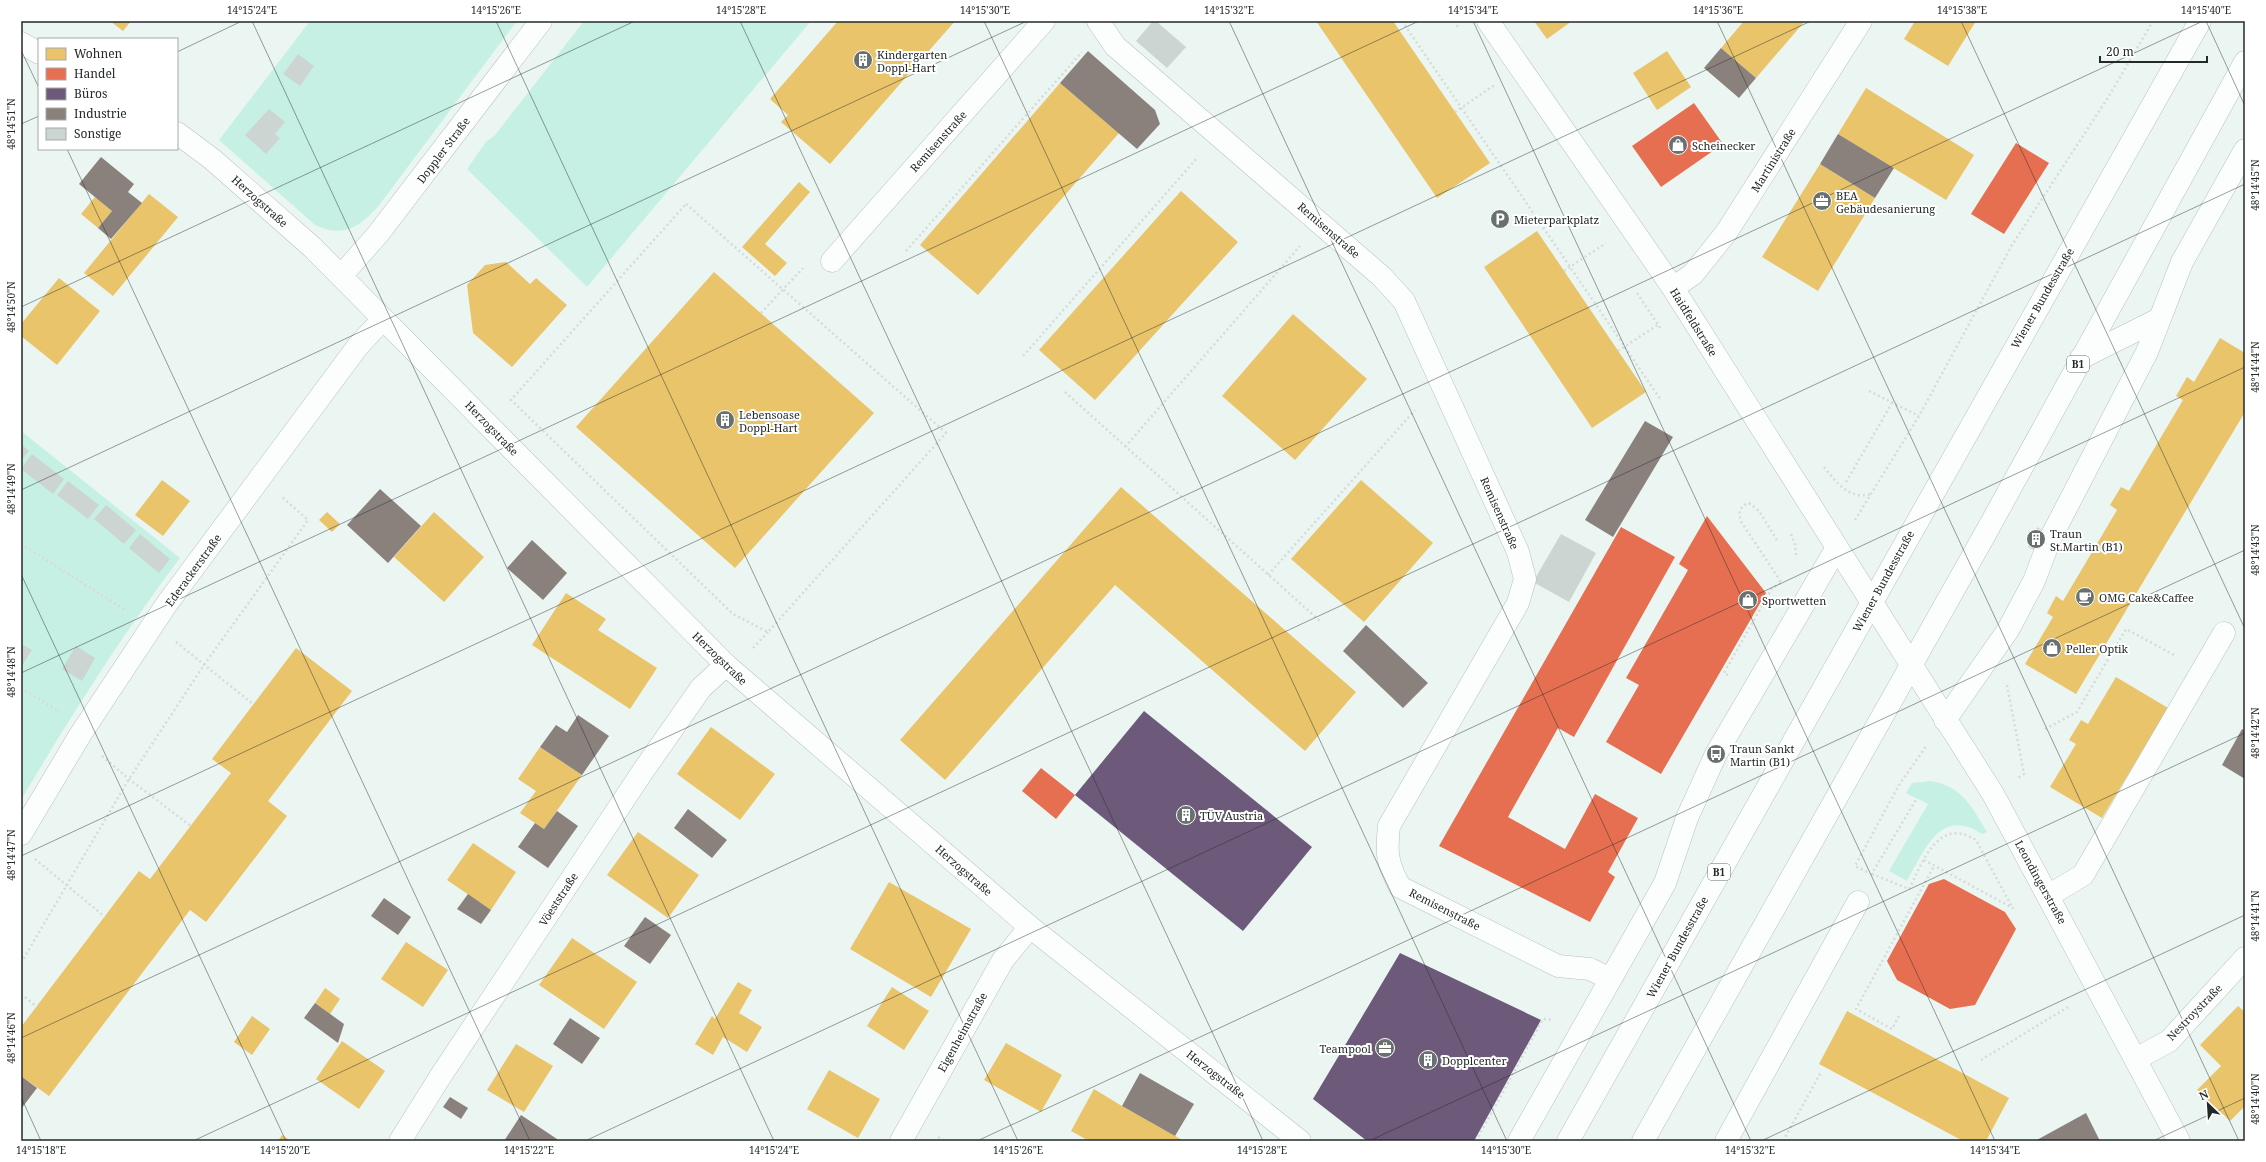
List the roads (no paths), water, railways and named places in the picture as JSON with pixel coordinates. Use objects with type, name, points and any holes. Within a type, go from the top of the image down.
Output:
[{"type":"street","name":"Doppler Straße","points":[[340,276],[378,234],[541,21]]},
{"type":"street","name":"Remisenstraße","points":[[832,261],[1044,21]]},
{"type":"street","name":"Remisenstraße","points":[[1098,21],[1115,46],[1381,276],[1404,302],[1518,552],[1525,579],[1518,603],[1389,826],[1386,853],[1392,872],[1400,887],[1558,966],[1590,969],[1610,979]]},
{"type":"street","name":"Haidfeldstraße","points":[[1488,21],[1673,288],[1889,632]]},
{"type":"street","name":"Martinistraße","points":[[1673,288],[1693,274],[1726,233],[1861,21]]},
{"type":"street","name":"Wiener Bundesstraße","points":[[1568,1141],[1870,602],[2200,21]]},
{"type":"street","points":[[21,42],[38,52]]},
{"type":"street","name":"B1","points":[[1643,1141],[1911,666],[2245,62]]},
{"type":"street","name":"Herzogstraße","points":[[178,134],[212,159],[312,247],[726,665],[1030,927],[1300,1141]]},
{"type":"street","points":[[1945,720],[2008,630],[2034,581],[2050,539],[2147,352],[2182,262],[2245,150]]},
{"type":"street","name":"Ederackerstraße","points":[[21,834],[82,731],[153,626],[358,346],[383,319]]},
{"type":"street","points":[[2081,358],[2159,319]]},
{"type":"street","points":[[1519,1141],[1665,882],[1687,818],[1716,754],[1836,549]]},
{"type":"street","name":"Leondingerstraße","points":[[1889,632],[1992,794],[2179,1141]]},
{"type":"street","points":[[2048,896],[2083,875],[2224,633]]},
{"type":"street","name":"Vöeststraße","points":[[400,1141],[440,1077],[643,771],[701,688],[726,665]]},
{"type":"street","points":[[1726,1141],[1858,902]]},
{"type":"street","name":"Eigenheimstraße","points":[[900,1141],[1003,960],[1030,927]]},
{"type":"street","name":"Nestroystraße","points":[[2136,1059],[2169,1041],[2245,958]]},
{"type":"place","name":"Kindergarten Doppl-Hart","points":[[863,60]]},
{"type":"place","name":"Scheinecker","points":[[1678,145]]},
{"type":"place","name":"BEA Gebäudesanierung","points":[[1822,201]]},
{"type":"place","name":"Mieterparkplatz","points":[[1500,219]]},
{"type":"place","name":"Lebensoase Doppl-Hart","points":[[725,420]]},
{"type":"place","name":"Traun St.Martin (B1)","points":[[2036,539]]},
{"type":"place","name":"OMG Cake&Caffee","points":[[2085,597]]},
{"type":"place","name":"Sportwetten","points":[[1748,600]]},
{"type":"place","name":"Peller Optik","points":[[2052,648]]},
{"type":"place","name":"Traun Sankt Martin (B1)","points":[[1716,754]]},
{"type":"place","name":"TÜV Austria","points":[[1186,815]]},
{"type":"place","name":"Teampool","points":[[1385,1048]]},
{"type":"place","name":"Dopplcenter","points":[[1428,1060]]}]
